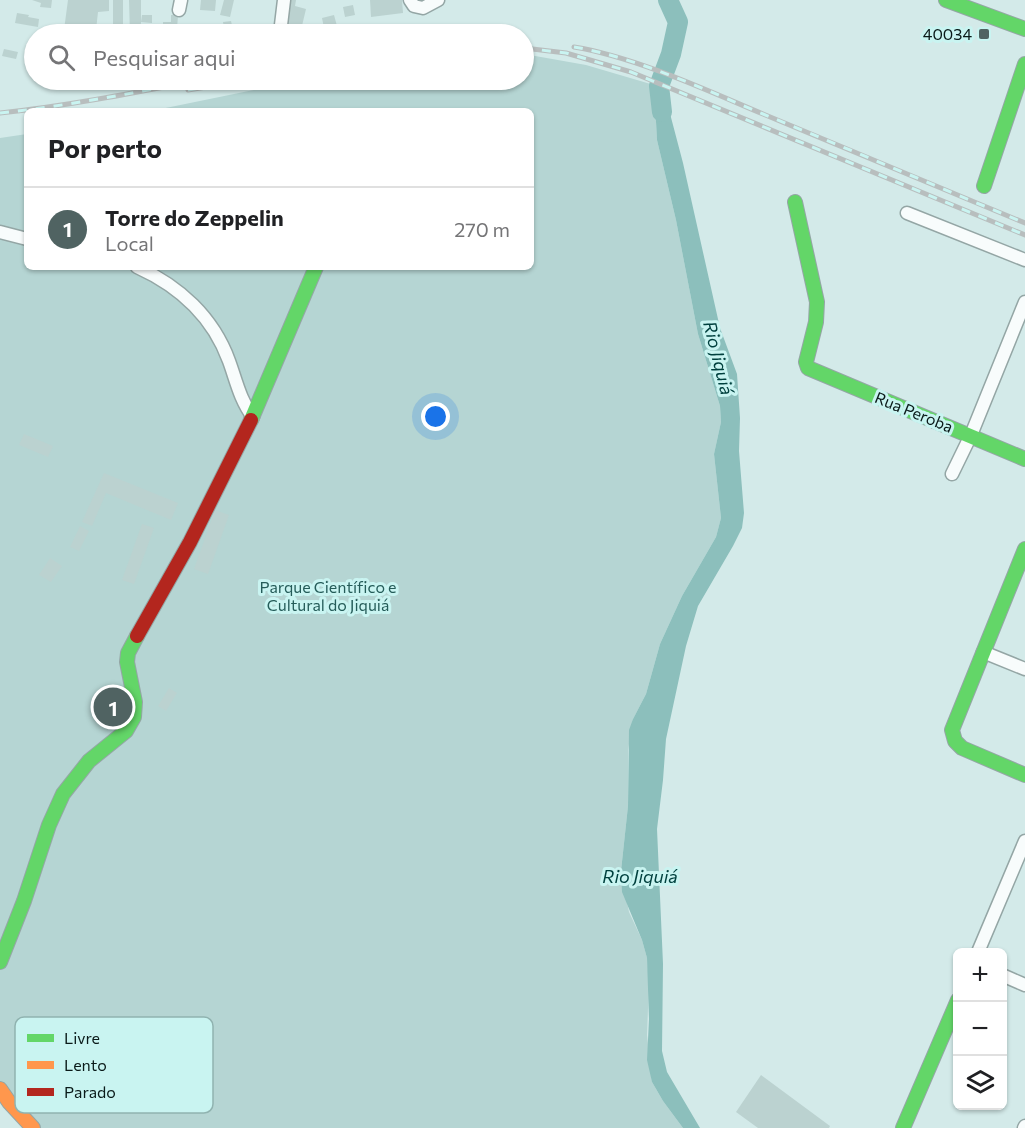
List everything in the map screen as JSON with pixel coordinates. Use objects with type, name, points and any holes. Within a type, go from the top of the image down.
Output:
[{"type":"street","points":[[281,24],[284,0]]},
{"type":"street","points":[[410,0],[414,6],[423,8],[438,0]]},
{"type":"street","points":[[946,0],[1025,29]]},
{"type":"street","points":[[984,186],[1025,64]]},
{"type":"street","name":"Rua Peroba","points":[[795,202],[817,302],[816,322],[806,362],[808,368],[1025,459]]},
{"type":"street","points":[[906,213],[1025,260]]},
{"type":"street","points":[[0,232],[24,238]]},
{"type":"street","points":[[143,270],[185,296],[207,321],[224,349],[239,393],[253,417]]},
{"type":"street","points":[[0,962],[32,879],[46,832],[62,795],[72,779],[88,762],[117,740],[131,723],[135,709],[126,671],[128,653],[190,542],[253,417],[315,270]]},
{"type":"street","points":[[952,474],[971,435],[1025,302]]},
{"type":"street","points":[[1025,549],[952,726],[952,735],[957,745],[1025,775]]},
{"type":"street","points":[[983,652],[1025,669]]},
{"type":"street","points":[[980,948],[1025,841]]},
{"type":"street","points":[[1012,873],[1025,878]]},
{"type":"street","points":[[1007,977],[1025,985]]},
{"type":"street","points":[[903,1128],[956,1002]]},
{"type":"street","points":[[0,1089],[15,1108]]},
{"type":"street","points":[[19,1113],[33,1128]]},
{"type":"green space","name":"Parque Científico e Cultural do Jiquiá","points":[[534,56],[586,65],[654,85],[657,140],[676,220],[698,334],[720,406],[721,422],[714,454],[721,518],[716,537],[682,596],[660,644],[646,694],[633,719],[628,750],[628,806],[621,871],[629,912],[642,940],[647,958],[649,982],[647,1035],[652,1082],[683,1128],[37,1128],[23,1113],[213,1113],[213,1017],[15,1017],[15,1105],[0,1089],[0,138],[24,134],[24,270],[534,270],[534,108],[166,108],[254,90],[534,90]]},
{"type":"water","name":"Rio Jiquiá","points":[[654,85],[663,87],[683,163],[720,328],[737,374],[740,418],[739,451],[744,513],[742,528],[698,606],[686,646],[666,739],[657,829],[663,964],[662,1051],[667,1072],[700,1128],[683,1128],[652,1082],[647,1060],[649,1019],[647,958],[622,892],[621,871],[628,806],[629,730],[646,694],[660,644],[682,596],[716,537],[721,518],[714,454],[721,422],[720,406],[698,334],[676,220],[657,140]]},
{"type":"building","points":[[32,0],[52,0],[51,8],[40,7],[41,3]]},
{"type":"building","points":[[68,0],[109,0],[109,11],[98,12],[97,24],[65,24]]},
{"type":"building","points":[[113,0],[123,0],[123,24],[113,24]]},
{"type":"building","points":[[129,0],[141,0],[141,24],[130,24]]},
{"type":"building","points":[[201,0],[216,0],[215,11],[200,10]]},
{"type":"building","points":[[224,0],[234,0],[230,17],[220,15]]},
{"type":"building","points":[[289,0],[296,0],[295,6],[306,9],[302,24],[286,24]]},
{"type":"building","points":[[370,0],[402,0],[403,13],[371,17]]},
{"type":"building","points":[[353,5],[355,15],[345,17],[343,7]]},
{"type":"building","points":[[17,13],[39,19],[38,24],[15,23]]},
{"type":"building","points":[[142,15],[152,15],[152,23],[141,22]]},
{"type":"building","points":[[171,15],[178,15],[177,24],[163,24],[163,22],[171,22]]},
{"type":"building","points":[[334,15],[336,24],[323,24],[322,18]]},
{"type":"building","points":[[4,49],[18,52],[16,59],[2,56]]},
{"type":"building","points":[[24,434],[53,446],[48,457],[19,445]]},
{"type":"building","points":[[104,473],[178,503],[171,520],[106,493],[92,526],[82,522]]},
{"type":"building","points":[[215,510],[229,515],[208,574],[194,569]]},
{"type":"building","points":[[142,524],[154,528],[134,584],[122,580]]},
{"type":"building","points":[[80,526],[89,531],[79,551],[70,547]]},
{"type":"building","points":[[50,558],[62,566],[51,582],[39,575]]},
{"type":"building","points":[[169,688],[177,693],[166,711],[158,706]]},
{"type":"building","points":[[761,1075],[830,1126],[829,1128],[758,1128],[736,1112]]},
{"type":"waterway","name":"Rio Jiquiá","points":[[662,112],[659,86],[671,54],[678,22],[668,0]]},
{"type":"railway","points":[[574,47],[621,58],[670,75],[1025,223]]},
{"type":"railway","points":[[534,49],[566,53],[631,72],[1025,235]]},
{"type":"railway","points":[[39,108],[146,90]]},
{"type":"railway","points":[[0,113],[24,110]]},
{"type":"traffic: fast","points":[[946,0],[1025,29]]},
{"type":"traffic: fast","points":[[984,186],[1025,64]]},
{"type":"traffic: fast","points":[[795,202],[817,302],[816,322],[806,362],[808,368],[1025,459]]},
{"type":"traffic: fast","points":[[251,420],[315,270]]},
{"type":"traffic: fast","points":[[1025,549],[952,730],[955,741],[962,748],[1025,775]]},
{"type":"traffic: fast","points":[[0,962],[24,901],[49,825],[63,794],[89,761],[126,731],[134,717],[135,702],[127,662],[128,653],[137,636]]},
{"type":"traffic: fast","points":[[903,1128],[957,1002]]},
{"type":"traffic: slow","points":[[0,1089],[15,1108]]},
{"type":"traffic: slow","points":[[19,1113],[33,1128]]},
{"type":"traffic: jam","points":[[137,636],[190,542],[251,420]]},
{"type":"place","name":"40034","points":[[984,34]]},
{"type":"place","name":"Torre do Zeppelin","points":[[113,707]]}]
